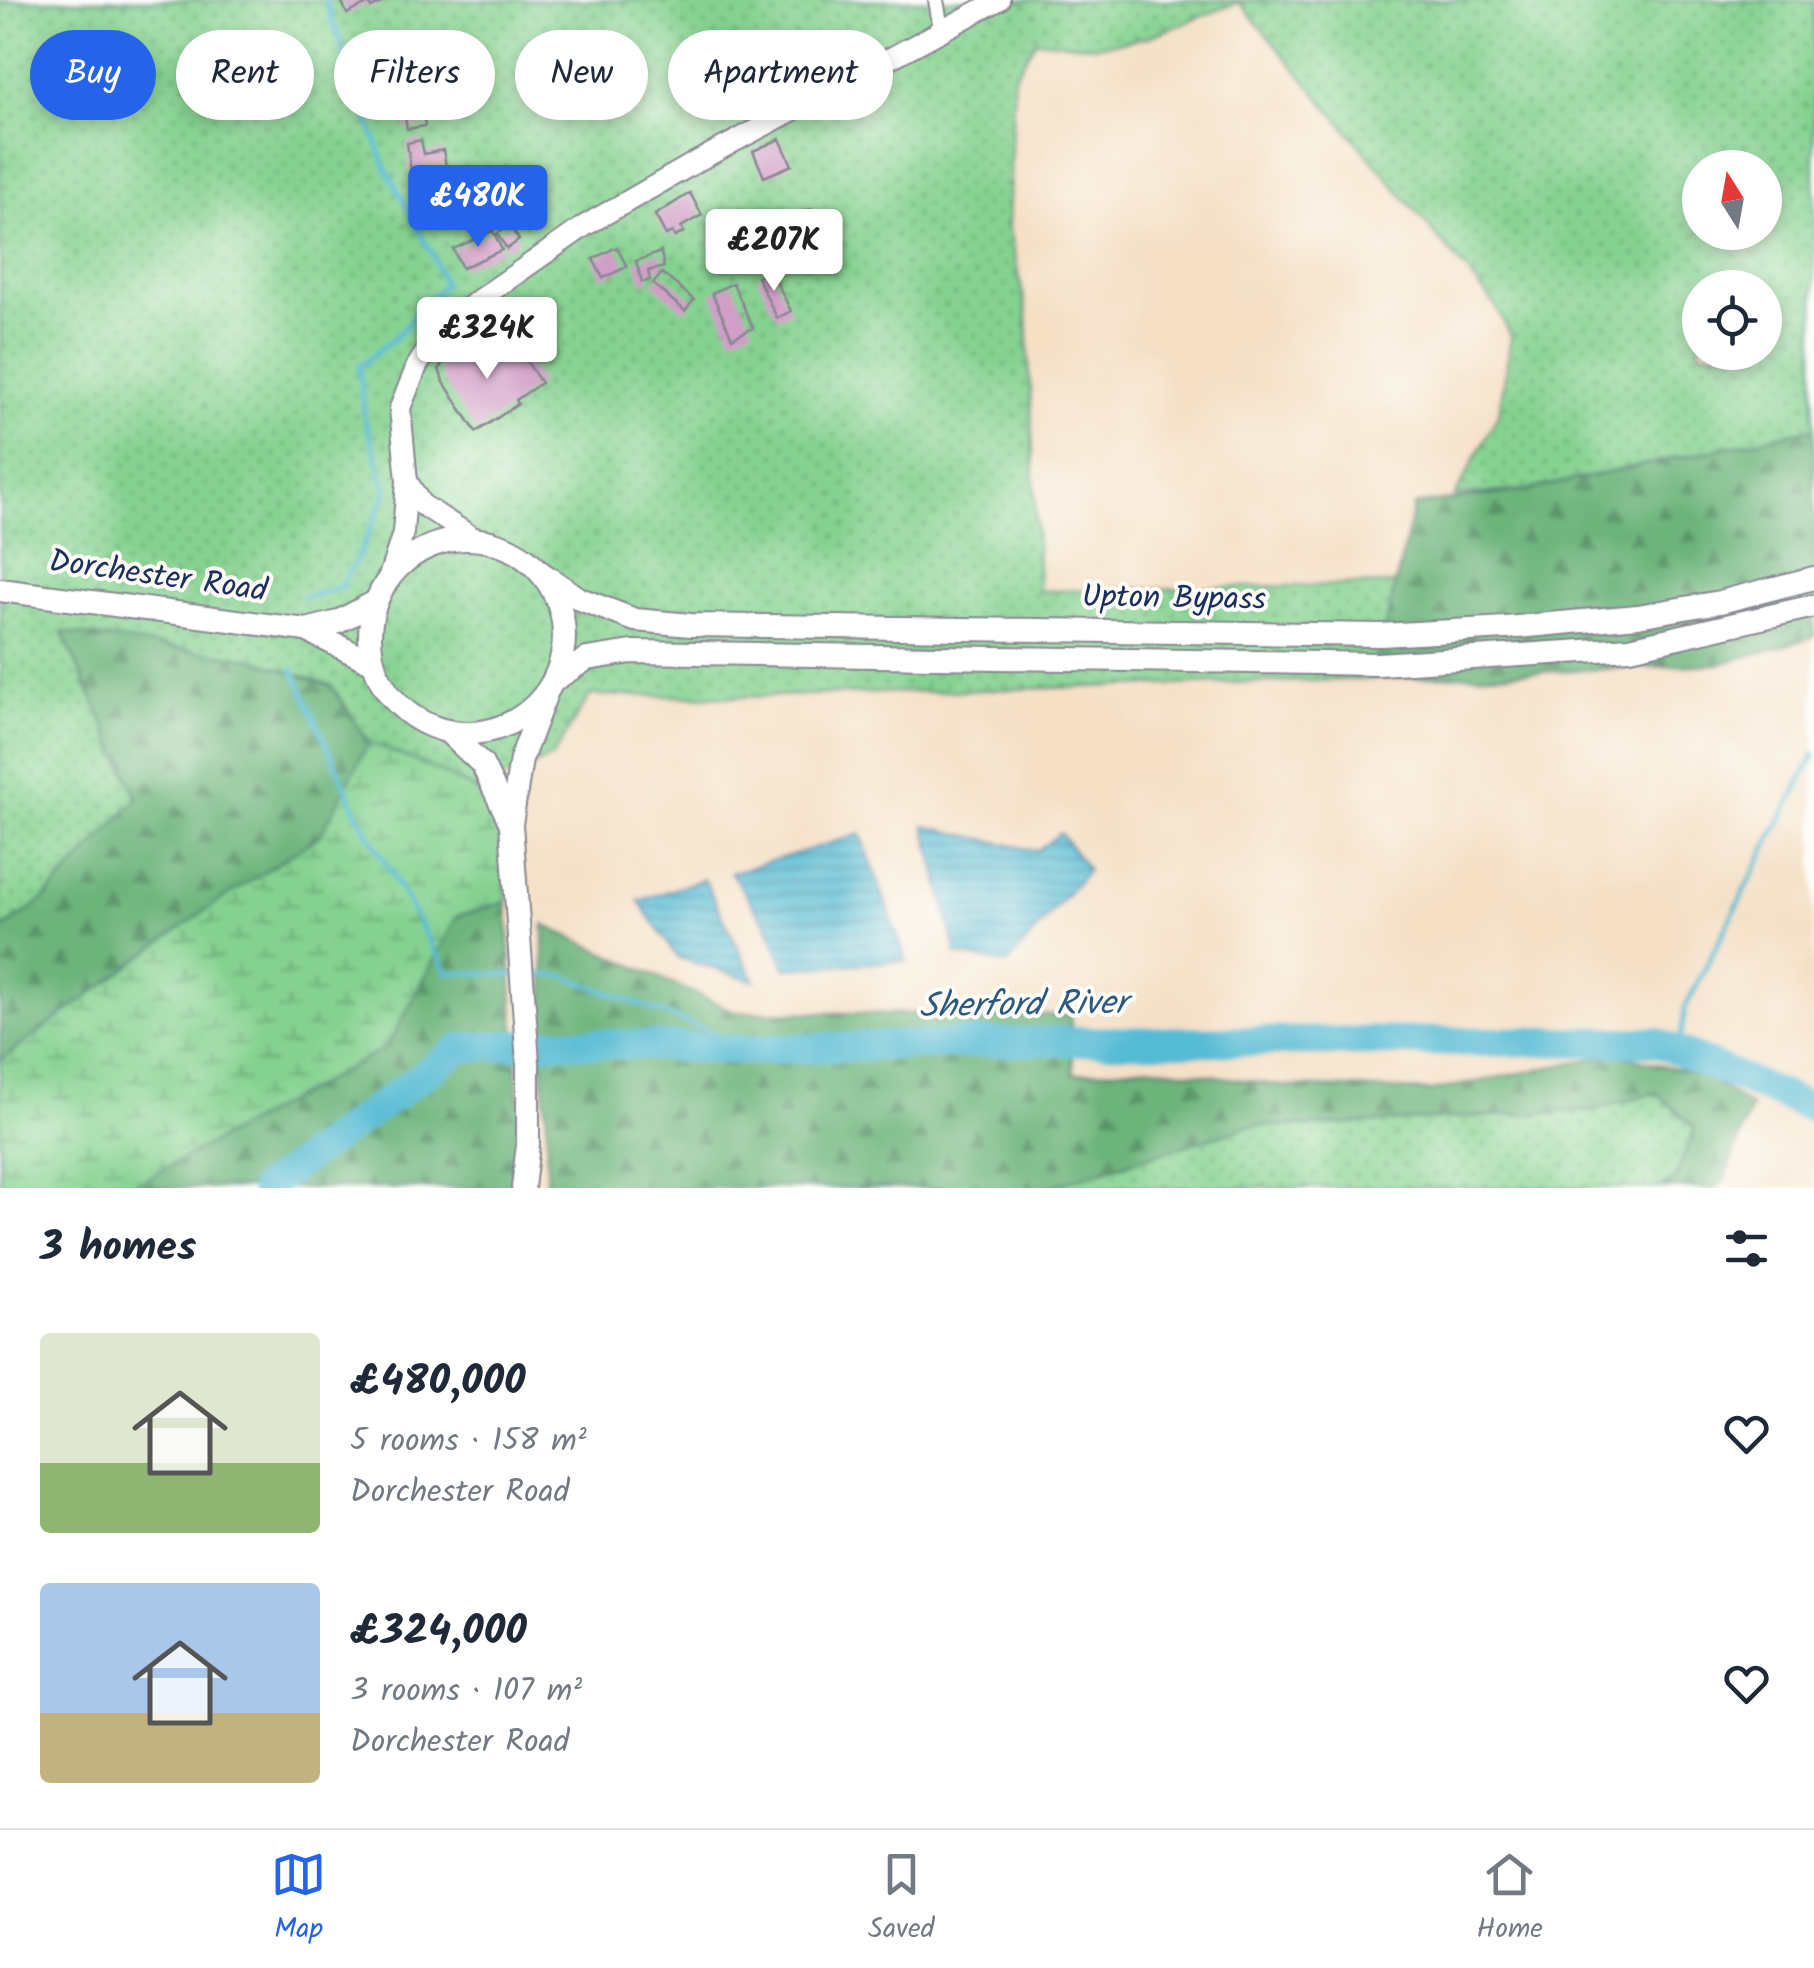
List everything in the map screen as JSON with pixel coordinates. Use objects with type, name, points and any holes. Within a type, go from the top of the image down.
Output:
[{"type":"main road","points":[[550,688],[527,714],[508,724],[478,733],[446,731],[400,708],[373,664],[369,633],[375,602],[389,577],[404,533],[408,481],[400,408],[417,366],[435,338],[478,301],[586,225],[999,0]]},
{"type":"main road","points":[[408,481],[421,504],[475,539]]},
{"type":"main road","points":[[389,577],[413,555],[442,542],[475,539],[499,544],[522,555],[540,572],[553,591],[563,624],[562,658],[521,760],[512,824],[528,1063],[524,1188]]},
{"type":"main road","name":"Upton Bypass","points":[[540,572],[580,599],[635,620],[1382,635],[1638,616],[1720,602],[1814,578]]},
{"type":"main road","name":"Dorchester Road","points":[[0,590],[306,630],[373,664]]},
{"type":"main road","name":"Dorchester Road","points":[[306,630],[338,622],[375,602]]},
{"type":"main road","name":"Upton Bypass","points":[[550,688],[588,659],[632,652],[1379,664],[1488,659],[1630,648],[1814,606]]},
{"type":"main road","points":[[446,731],[482,764],[512,824]]},
{"type":"street","points":[[936,0],[941,29]]},
{"type":"green space","points":[[0,0],[1814,0],[1814,428],[1528,490],[1455,496],[1499,413],[1511,336],[1495,305],[1239,2],[1148,37],[1094,46],[1036,40],[1014,76],[1008,226],[1027,313],[1039,591],[1396,584],[1373,679],[737,697],[590,695],[552,757],[477,790],[369,742],[331,685],[252,659],[63,633],[138,798],[43,900],[0,931]]},
{"type":"green space","points":[[1814,428],[1814,637],[1720,664],[1373,679],[1414,505],[1528,490]]},
{"type":"green space","points":[[62,632],[252,659],[331,686],[369,742],[321,835],[207,909],[0,1061],[0,931],[43,900],[138,798]]},
{"type":"green space","points":[[369,742],[457,780],[495,808],[503,841],[507,902],[457,916],[387,1047],[129,1188],[0,1188],[0,1061],[207,909],[321,835]]},
{"type":"green space","points":[[507,902],[520,1112],[514,1188],[129,1188],[387,1047],[457,916]]},
{"type":"green space","points":[[544,925],[735,1012],[1070,1015],[1074,1074],[1149,1066],[1283,1086],[1431,1091],[1616,1054],[1705,1076],[1751,1107],[1724,1180],[1716,1188],[1662,1188],[1675,1179],[1695,1128],[1656,1092],[1594,1110],[1250,1126],[1045,1188],[546,1188],[547,1125],[539,1029],[544,999]]},
{"type":"green space","points":[[1656,1092],[1695,1128],[1675,1179],[1662,1188],[1045,1188],[1250,1125],[1313,1126],[1594,1110]]},
{"type":"water","points":[[925,826],[1037,851],[1060,833],[1088,870],[1008,964],[957,955]]},
{"type":"water","points":[[861,834],[907,961],[785,968],[767,925],[731,873]]},
{"type":"water","points":[[704,879],[755,981],[678,958],[639,901]]},
{"type":"building","points":[[341,0],[388,0],[371,8],[369,3],[347,14]]},
{"type":"building","points":[[405,120],[424,120],[425,126],[407,129]]},
{"type":"building","points":[[780,139],[792,165],[764,177],[753,151]]},
{"type":"building","points":[[421,140],[424,154],[443,150],[447,171],[412,178],[407,143]]},
{"type":"building","points":[[496,168],[529,212],[511,226],[479,181]]},
{"type":"building","points":[[450,187],[460,207],[424,223],[414,203]]},
{"type":"building","points":[[690,193],[702,215],[681,227],[684,232],[675,237],[672,232],[666,235],[655,215]]},
{"type":"building","points":[[811,209],[828,251],[814,257],[796,214]]},
{"type":"building","points":[[509,225],[519,240],[507,249],[497,234]]},
{"type":"building","points":[[493,231],[502,250],[462,268],[453,249]]},
{"type":"building","points":[[617,247],[627,267],[603,278],[593,259]]},
{"type":"building","points":[[661,252],[664,267],[648,271],[650,280],[642,282],[636,261]]},
{"type":"building","points":[[771,271],[791,311],[777,318],[757,277]]},
{"type":"building","points":[[662,273],[694,300],[685,311],[653,284]]},
{"type":"building","points":[[733,283],[753,328],[732,338],[712,293]]},
{"type":"building","points":[[474,338],[490,361],[515,344],[541,383],[476,432],[439,369],[446,357]]},
{"type":"waterway","points":[[303,598],[340,587],[360,553],[387,491],[365,420],[359,367],[397,336],[444,284],[386,168],[325,0]]},
{"type":"waterway","points":[[293,669],[359,816],[447,972],[514,975]]},
{"type":"waterway","points":[[1679,1052],[1685,1008],[1814,755]]},
{"type":"waterway","points":[[530,975],[565,976],[716,1034],[745,1050]]},
{"type":"waterway","name":"Sherford River","points":[[265,1188],[461,1048],[565,1042],[745,1050],[1057,1041],[1656,1042],[1814,1109]]}]
